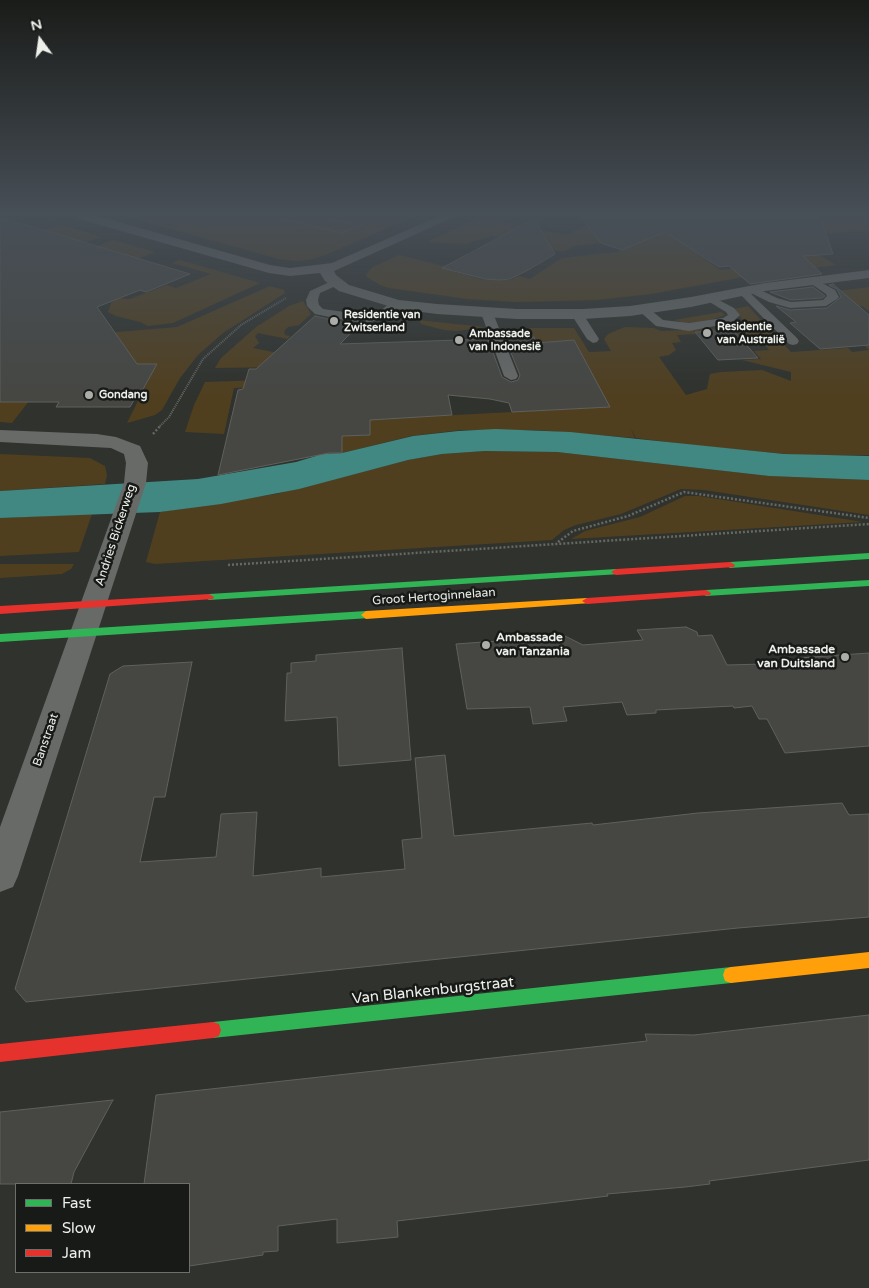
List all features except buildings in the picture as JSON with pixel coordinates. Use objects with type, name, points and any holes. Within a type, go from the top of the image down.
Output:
[{"type":"main road","name":"Groot Hertoginnelaan","points":[[0,638],[88,619],[869,556]]},
{"type":"main road","name":"Groot Hertoginnelaan","points":[[0,610],[88,619],[869,583]]},
{"type":"main road","name":"Van Blankenburgstraat","points":[[0,1053],[869,960]]},
{"type":"street","points":[[329,276],[344,288],[366,296],[396,303],[487,313],[577,314],[643,309],[746,290],[849,276]]},
{"type":"street","points":[[0,436],[97,440],[116,443],[133,450]]},
{"type":"street","name":"Andries Bickerweg","points":[[88,619],[134,483],[137,463],[133,450]]},
{"type":"street","name":"Banstraat","points":[[0,876],[88,619]]},
{"type":"lane","points":[[746,290],[790,305],[826,303],[833,298],[831,292],[811,280]]},
{"type":"lane","points":[[336,282],[314,290],[313,306],[320,312],[349,318],[366,319],[382,316],[396,303]]},
{"type":"lane","points":[[746,290],[793,341]]},
{"type":"lane","points":[[643,309],[660,322],[690,327],[727,321],[734,316],[730,310],[709,298]]},
{"type":"lane","points":[[487,313],[512,376]]},
{"type":"lane","points":[[577,314],[593,339]]},
{"type":"path","points":[[133,450],[155,432],[169,417],[203,359],[241,324],[290,296]]},
{"type":"path","points":[[557,543],[580,529],[628,516],[684,492],[869,518]]},
{"type":"path","points":[[223,565],[262,561],[869,524]]},
{"type":"shaded area","points":[[42,276],[91,276],[67,285],[21,291],[21,288],[37,287],[50,283]]},
{"type":"shaded area","points":[[206,276],[236,276],[260,283],[173,323],[148,326],[108,312],[111,303],[117,298],[130,299],[167,285],[176,288]]},
{"type":"shaded area","points":[[367,276],[470,276],[484,280],[511,280],[519,276],[530,279],[534,276],[748,276],[651,294],[597,300],[516,302],[467,299],[389,288],[380,285]]},
{"type":"shaded area","points":[[270,286],[284,290],[285,293],[223,333],[198,355],[180,378],[162,410],[155,415],[127,423],[149,379],[102,379],[40,387],[12,423],[0,422],[0,375],[81,335],[177,327]]},
{"type":"shaded area","points":[[869,287],[869,311],[862,306],[828,309],[827,307],[840,303],[842,294],[837,291]]},
{"type":"shaded area","points":[[303,301],[311,314],[299,325],[288,327],[284,331],[285,335],[290,336],[288,339],[258,333],[255,336],[259,343],[253,348],[288,355],[416,417],[609,407],[577,346],[538,348],[534,337],[522,337],[518,328],[574,328],[589,352],[611,351],[604,339],[608,334],[625,327],[654,328],[661,331],[748,327],[734,309],[748,306],[791,352],[848,348],[852,352],[869,350],[869,455],[796,455],[690,445],[636,438],[630,427],[635,438],[536,430],[461,430],[411,436],[342,453],[342,436],[370,435],[369,401],[282,367],[215,368],[221,358],[256,327],[289,306]],"holes":[[[716,330],[718,333],[737,333],[744,340],[761,340],[769,350],[754,351],[761,359],[742,360],[791,372],[791,381],[762,370],[721,372],[710,374],[707,389],[686,395],[659,357],[669,355],[676,350],[672,343],[681,342],[677,335],[696,334],[694,331]]]},
{"type":"shaded area","points":[[721,312],[725,315],[704,322],[686,323],[674,320]]},
{"type":"shaded area","points":[[419,320],[486,327],[457,331],[444,330],[421,324]]},
{"type":"shaded area","points":[[869,337],[869,350],[857,338]]},
{"type":"shaded area","points":[[267,380],[267,387],[234,388],[224,434],[185,432],[194,405],[205,382]]},
{"type":"shaded area","points":[[485,451],[557,452],[769,476],[869,480],[869,515],[704,490],[681,489],[621,514],[576,525],[564,530],[552,540],[155,564],[146,562],[160,512],[276,494],[408,460],[442,454]]},
{"type":"shaded area","points":[[0,454],[90,458],[105,466],[107,475],[105,484],[0,491]]},
{"type":"shaded area","points":[[685,496],[699,496],[863,522],[571,539],[585,531],[640,517]]},
{"type":"shaded area","points":[[92,514],[79,552],[0,556],[0,518]]},
{"type":"shaded area","points":[[0,564],[74,564],[71,569],[62,574],[0,578]]},
{"type":"water","points":[[496,429],[570,432],[784,454],[869,456],[869,480],[769,476],[557,452],[485,451],[442,454],[408,460],[299,489],[221,504],[160,512],[0,518],[0,491],[198,479],[296,462],[316,456],[317,454],[342,453],[413,436]]},
{"type":"traffic: fast","points":[[730,565],[869,556]]},
{"type":"traffic: fast","points":[[209,597],[616,572]]},
{"type":"traffic: fast","points":[[706,593],[869,583]]},
{"type":"traffic: fast","points":[[0,638],[366,615]]},
{"type":"traffic: fast","points":[[213,1030],[731,975]]},
{"type":"traffic: slow","points":[[366,615],[587,601]]},
{"type":"traffic: slow","points":[[731,975],[869,960]]},
{"type":"traffic: jam","points":[[616,572],[730,565]]},
{"type":"traffic: jam","points":[[587,601],[706,593]]},
{"type":"traffic: jam","points":[[0,610],[209,597]]},
{"type":"traffic: jam","points":[[0,1053],[213,1030]]},
{"type":"place","name":"Residentie van Zwitserland","points":[[334,321]]},
{"type":"place","name":"Residentie van Australië","points":[[707,333]]},
{"type":"place","name":"Ambassade van Indonesië","points":[[459,340]]},
{"type":"place","name":"Gondang","points":[[89,395]]},
{"type":"place","name":"Ambassade van Tanzania","points":[[486,645]]},
{"type":"place","name":"Ambassade van Duitsland","points":[[845,657]]}]
